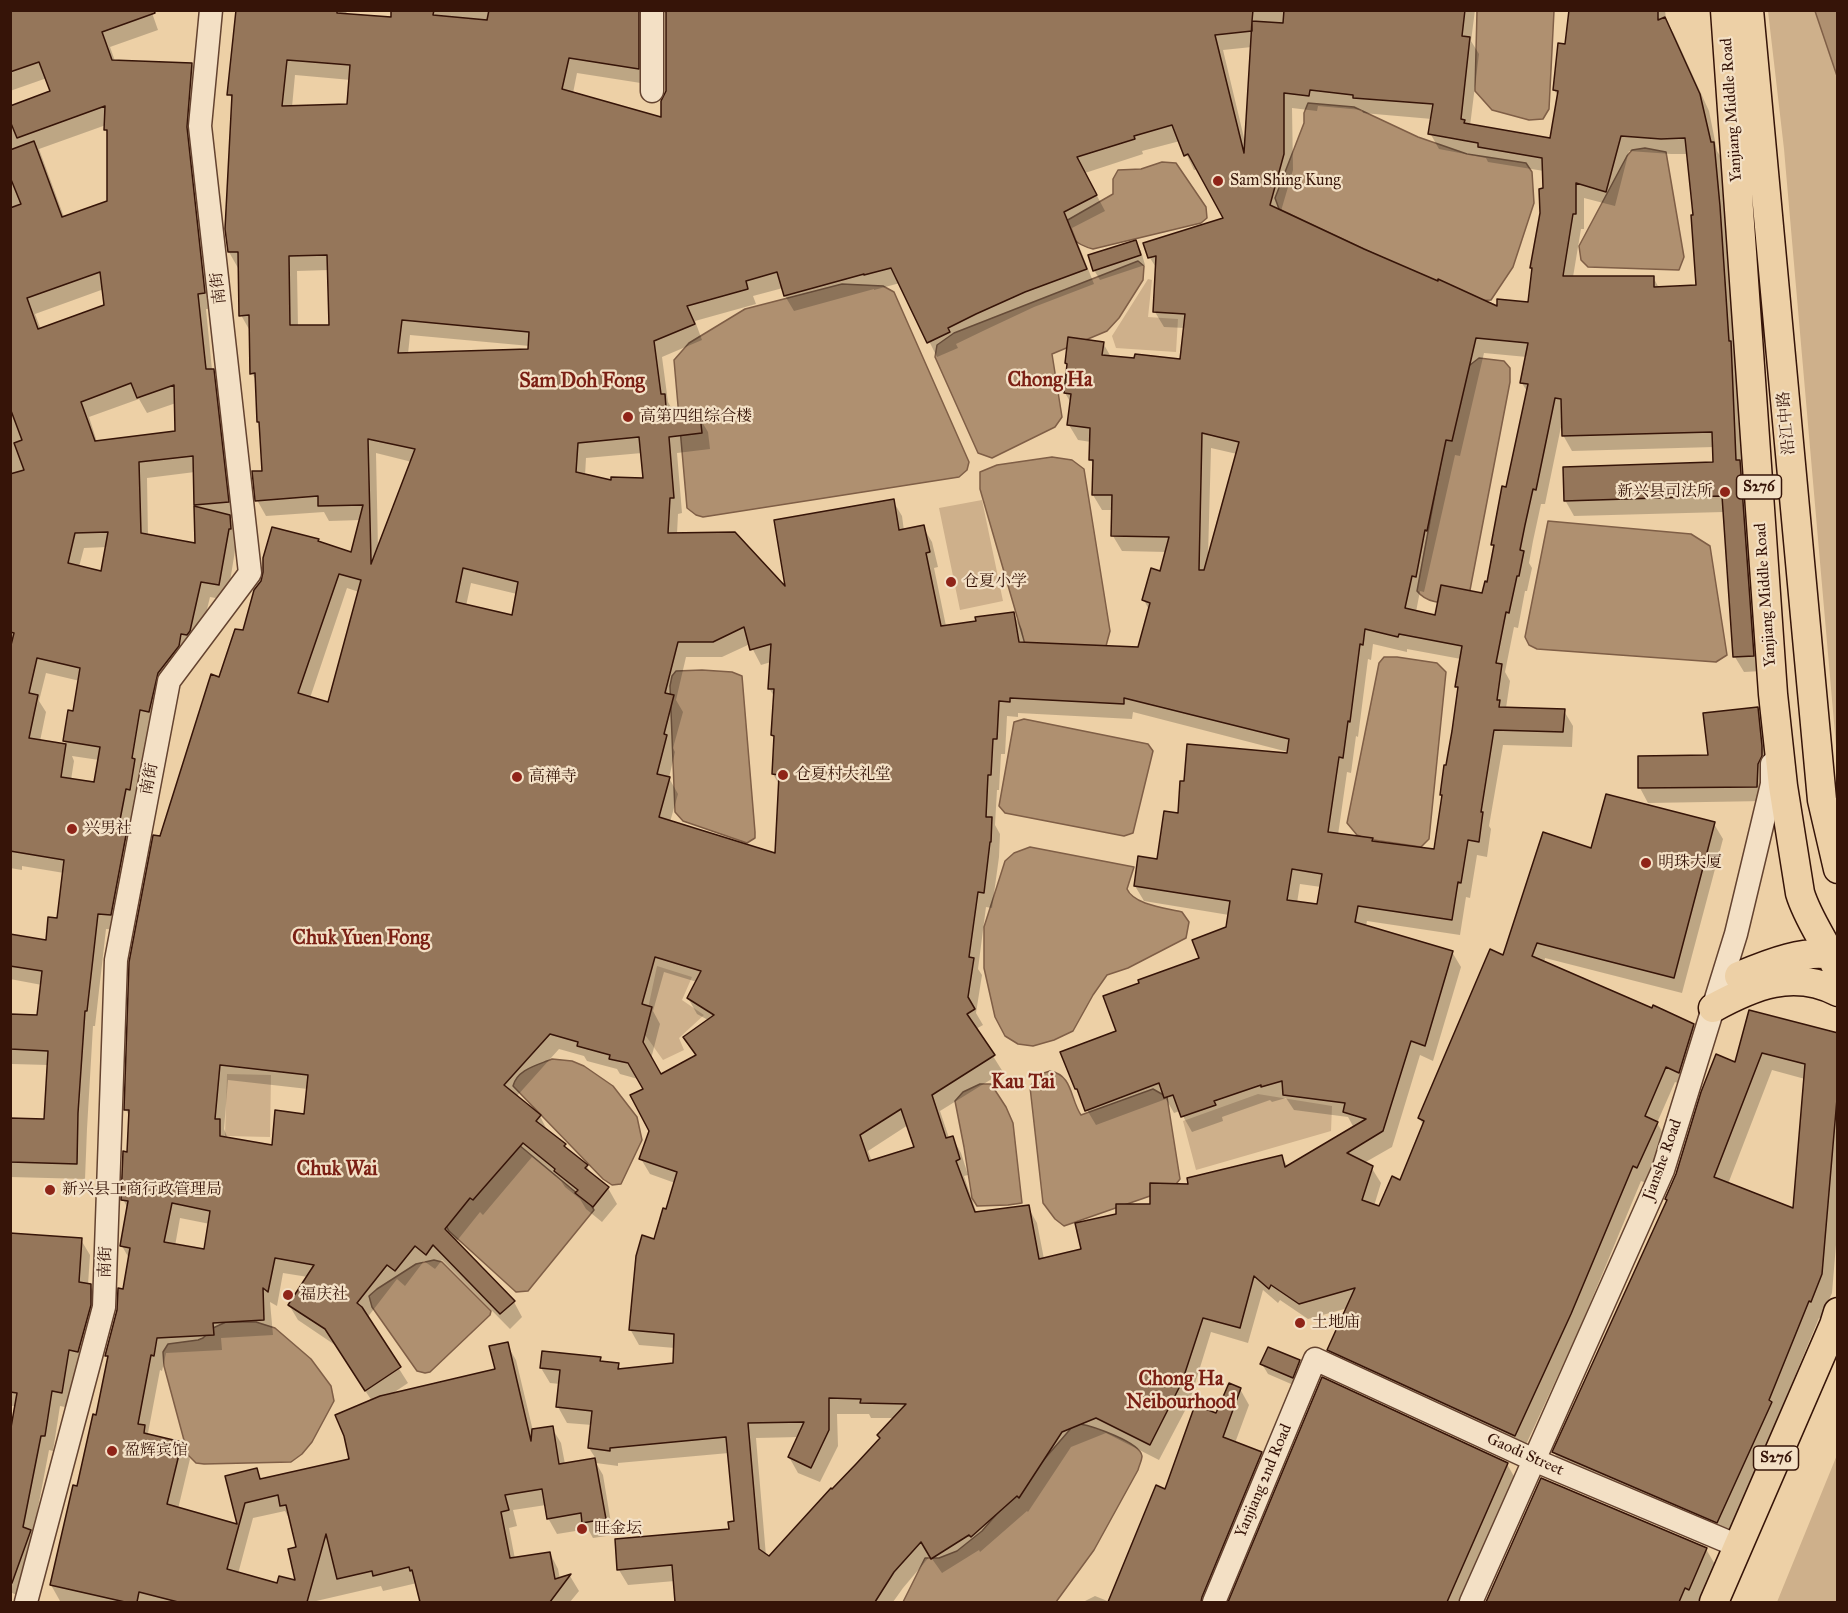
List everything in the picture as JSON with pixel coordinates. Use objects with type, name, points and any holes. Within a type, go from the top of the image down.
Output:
[{"type":"main road","name":"Yanjiang Middle Road","points":[[1725,10],[1773,694],[1783,786],[1804,908],[1835,961]]},
{"type":"main road","name":"沿江中路","points":[[1749,10],[1822,800],[1838,869]]},
{"type":"main road","points":[[1717,995],[1761,967],[1795,956],[1835,961]]},
{"type":"main road","points":[[1717,995],[1777,982],[1818,983],[1838,992]]},
{"type":"main road","name":"S276","points":[[1714,1602],[1838,1312]]},
{"type":"main road","name":"S276","points":[[1734,1602],[1838,1366]]},
{"type":"street","name":"南街","points":[[26,1602],[104,1307],[116,960],[169,681],[250,573],[200,126],[211,10]]},
{"type":"street","points":[[652,10],[652,91]]},
{"type":"street","name":"Jianshe Road","points":[[1471,1602],[1663,1170],[1736,934],[1772,784],[1773,694]]},
{"type":"street","name":"Gaodi Street","points":[[1315,1359],[1534,1460],[1738,1546]]},
{"type":"street","name":"Yanjiang 2nd Road","points":[[1214,1602],[1315,1359]]},
{"type":"shaded area","points":[[1477,11],[1554,11],[1549,109],[1543,119],[1529,120],[1492,110],[1475,91]]},
{"type":"shaded area","points":[[1768,11],[1815,11],[1837,76],[1837,757],[1784,149]]},
{"type":"shaded area","points":[[1815,11],[1837,11],[1837,76]]},
{"type":"shaded area","points":[[1308,103],[1354,107],[1418,137],[1467,154],[1526,163],[1532,172],[1534,203],[1513,267],[1491,300],[1474,301],[1279,209],[1275,198],[1304,123],[1304,113]]},
{"type":"shaded area","points":[[1645,148],[1666,152],[1684,257],[1679,270],[1588,267],[1581,260],[1579,246],[1627,156],[1632,150]]},
{"type":"shaded area","points":[[1162,162],[1176,163],[1206,207],[1207,218],[1201,223],[1093,249],[1075,240],[1066,221],[1113,194],[1113,179],[1118,170],[1141,169]]},
{"type":"shaded area","points":[[1138,261],[1144,266],[1143,280],[1119,318],[1107,331],[1052,354],[1062,417],[1055,427],[992,458],[978,453],[935,357],[937,345],[954,333]]},
{"type":"shaded area","points":[[1148,279],[1152,280],[1148,317],[1178,319],[1176,352],[1116,348],[1112,336]]},
{"type":"shaded area","points":[[842,284],[883,286],[894,292],[969,462],[967,470],[959,477],[703,517],[696,515],[687,508],[674,360],[689,343],[745,309]]},
{"type":"shaded area","points":[[1479,358],[1504,361],[1510,368],[1510,382],[1470,590],[1464,604],[1432,601],[1421,596],[1417,591],[1457,375]]},
{"type":"shaded area","points":[[1052,457],[1072,460],[1084,469],[1110,631],[1106,646],[1037,650],[1025,644],[980,489],[980,472],[997,465]]},
{"type":"shaded area","points":[[982,500],[1003,601],[960,610],[939,508]]},
{"type":"shaded area","points":[[1548,521],[1691,534],[1710,546],[1727,655],[1716,662],[1537,649],[1529,645],[1525,637]]},
{"type":"shaded area","points":[[1384,657],[1437,663],[1446,672],[1429,839],[1421,847],[1367,839],[1357,835],[1347,823],[1379,663]]},
{"type":"shaded area","points":[[676,671],[732,672],[742,676],[755,832],[755,838],[747,843],[683,821],[675,812],[670,686],[672,676]]},
{"type":"shaded area","points":[[1024,719],[1148,744],[1153,751],[1133,833],[1124,836],[1005,813],[999,806],[1014,722]]},
{"type":"shaded area","points":[[1030,847],[1134,867],[1127,889],[1136,899],[1182,912],[1189,922],[1186,938],[1128,968],[1107,975],[1073,1031],[1033,1046],[1018,1044],[1005,1036],[995,1017],[984,968],[984,927],[1005,861],[1014,853]]},
{"type":"shaded area","points":[[657,966],[692,977],[682,1000],[704,1015],[679,1038],[684,1050],[663,1060],[643,1032]]},
{"type":"shaded area","points":[[552,1059],[572,1061],[584,1066],[613,1086],[637,1117],[642,1140],[621,1184],[612,1185],[603,1179],[513,1086],[515,1080],[523,1072]]},
{"type":"shaded area","points":[[1050,1071],[1057,1073],[1067,1082],[1081,1115],[1153,1089],[1167,1097],[1180,1179],[1173,1188],[1064,1226],[1055,1219],[1043,1203],[1030,1087],[1038,1075]]},
{"type":"shaded area","points":[[227,1074],[271,1075],[270,1137],[225,1136]]},
{"type":"shaded area","points":[[980,1084],[991,1084],[1013,1123],[1022,1203],[977,1206],[972,1198],[955,1101],[963,1092]]},
{"type":"shaded area","points":[[1258,1094],[1332,1106],[1331,1131],[1196,1170],[1183,1121]]},
{"type":"shaded area","points":[[519,1145],[591,1205],[594,1210],[528,1291],[516,1292],[446,1226],[450,1214]]},
{"type":"shaded area","points":[[434,1260],[442,1262],[491,1311],[490,1315],[430,1372],[425,1373],[417,1371],[372,1307],[369,1296],[416,1264]]},
{"type":"shaded area","points":[[226,1322],[256,1322],[275,1328],[311,1359],[331,1386],[334,1401],[312,1442],[291,1462],[204,1464],[196,1463],[188,1455],[164,1366],[163,1352],[168,1344],[198,1340],[213,1328]]},
{"type":"shaded area","points":[[1080,1424],[1125,1440],[1139,1451],[1142,1458],[1138,1470],[1094,1550],[1056,1602],[903,1602],[925,1558],[939,1558],[957,1551],[982,1531],[1073,1426]]},
{"type":"shaded area","points":[[1837,1455],[1837,1602],[1777,1602]]},
{"type":"building","points":[[10,10],[154,10],[155,13],[102,32],[112,60],[192,63],[187,127],[205,293],[198,294],[206,369],[214,369],[229,502],[194,505],[193,456],[139,462],[141,533],[195,543],[194,506],[230,515],[231,529],[229,529],[219,585],[201,582],[190,631],[187,635],[181,634],[179,646],[158,673],[149,712],[140,710],[132,758],[135,759],[130,790],[126,789],[119,825],[124,826],[124,830],[127,830],[111,915],[98,914],[87,1011],[85,1011],[77,1164],[10,1162],[10,1118],[44,1119],[48,1051],[10,1049],[10,1014],[37,1015],[42,971],[10,966],[10,934],[46,940],[48,917],[57,918],[64,860],[10,851],[10,649],[14,633],[10,632],[10,474],[24,470],[14,443],[22,440],[10,408],[10,208],[21,204],[10,177],[10,150],[34,141],[62,217],[107,201],[107,130],[104,130],[105,106],[17,138],[10,121],[10,106],[50,91],[39,62],[10,72]],"holes":[[[100,272],[104,305],[38,329],[27,298]],[[131,383],[137,398],[174,385],[175,431],[95,441],[81,402]],[[108,532],[101,571],[68,563],[75,533]],[[37,658],[80,668],[73,711],[68,710],[63,741],[100,747],[94,782],[61,777],[66,744],[29,738],[38,695],[29,693]]]},
{"type":"building","points":[[236,10],[337,10],[337,13],[391,17],[391,10],[434,10],[433,15],[487,20],[489,10],[639,10],[639,69],[569,58],[562,89],[661,117],[661,101],[666,91],[666,10],[1253,10],[1252,21],[1283,23],[1284,10],[1465,10],[1462,36],[1470,37],[1461,119],[1465,120],[1464,123],[1550,138],[1558,91],[1553,90],[1558,43],[1565,44],[1569,10],[1658,10],[1658,20],[1665,17],[1700,94],[1711,142],[1714,142],[1729,341],[1731,341],[1736,460],[1740,460],[1754,656],[1733,657],[1722,496],[1564,501],[1563,467],[1713,462],[1712,432],[1562,436],[1561,399],[1555,398],[1536,490],[1533,489],[1525,525],[1520,550],[1524,551],[1519,576],[1517,576],[1509,613],[1506,612],[1496,663],[1502,664],[1497,700],[1500,700],[1499,707],[1565,709],[1563,732],[1494,730],[1481,812],[1483,812],[1479,842],[1468,840],[1452,920],[1358,906],[1355,922],[1453,951],[1425,1046],[1411,1041],[1383,1131],[1347,1153],[1373,1166],[1362,1200],[1379,1206],[1392,1176],[1400,1180],[1424,1121],[1418,1118],[1490,949],[1503,955],[1543,832],[1591,848],[1606,794],[1715,822],[1674,978],[1537,943],[1532,956],[1694,1024],[1679,1073],[1666,1067],[1645,1116],[1658,1122],[1637,1168],[1633,1166],[1571,1314],[1515,1436],[1327,1350],[1355,1288],[1299,1304],[1271,1285],[1269,1289],[1254,1276],[1240,1328],[1203,1318],[1182,1382],[1150,1445],[1096,1418],[1062,1432],[1019,1498],[1017,1496],[971,1537],[969,1535],[931,1559],[921,1542],[894,1572],[875,1602],[675,1602],[672,1565],[617,1570],[615,1539],[729,1529],[728,1522],[734,1521],[726,1437],[610,1448],[610,1451],[588,1448],[592,1411],[556,1407],[560,1370],[540,1368],[542,1351],[601,1357],[600,1361],[619,1363],[618,1369],[673,1363],[674,1334],[629,1330],[636,1256],[642,1235],[654,1239],[677,1172],[639,1159],[649,1131],[630,1095],[643,1089],[628,1063],[609,1059],[610,1055],[577,1046],[578,1042],[550,1034],[504,1085],[541,1115],[536,1121],[566,1144],[564,1146],[588,1165],[585,1168],[609,1187],[593,1207],[575,1193],[578,1190],[523,1143],[473,1200],[470,1198],[445,1229],[515,1301],[500,1314],[433,1245],[426,1255],[415,1246],[395,1271],[387,1265],[357,1303],[362,1307],[401,1367],[365,1391],[325,1329],[288,1305],[314,1265],[275,1258],[268,1292],[263,1288],[264,1320],[213,1323],[214,1335],[157,1338],[154,1356],[151,1355],[138,1424],[145,1425],[144,1433],[182,1442],[167,1504],[237,1524],[225,1476],[257,1468],[260,1479],[349,1459],[344,1436],[335,1415],[380,1396],[495,1369],[489,1346],[508,1342],[531,1441],[532,1429],[553,1426],[559,1464],[595,1458],[606,1519],[582,1523],[581,1513],[547,1519],[542,1489],[505,1495],[509,1510],[501,1512],[510,1558],[550,1552],[555,1579],[571,1574],[550,1602],[420,1602],[412,1570],[410,1571],[409,1567],[373,1576],[372,1571],[337,1579],[326,1534],[307,1602],[178,1602],[139,1592],[137,1602],[125,1602],[50,1585],[73,1485],[77,1486],[93,1414],[96,1415],[108,1356],[105,1356],[117,1310],[118,1288],[123,1289],[130,1248],[120,1246],[128,1201],[121,1200],[123,1151],[127,1152],[129,1110],[124,1110],[129,962],[153,835],[160,836],[211,674],[219,677],[235,629],[243,630],[254,590],[261,581],[263,558],[272,527],[319,539],[318,541],[351,552],[363,505],[318,506],[318,496],[255,501],[252,471],[262,471],[255,373],[250,374],[249,315],[239,316],[238,252],[228,252],[225,229],[232,95],[227,95]],"holes":[[[1251,31],[1244,153],[1215,35]],[[287,60],[350,65],[347,104],[282,106]],[[1310,90],[1353,95],[1353,98],[1433,104],[1428,134],[1478,143],[1478,147],[1542,158],[1543,188],[1539,189],[1540,213],[1530,268],[1532,268],[1528,302],[1497,299],[1497,306],[1364,249],[1270,205],[1284,154],[1284,93],[1309,96]],[[1172,125],[1184,156],[1188,154],[1223,218],[1143,243],[1148,258],[1156,256],[1153,312],[1185,314],[1180,359],[1135,354],[1134,358],[1102,355],[1104,342],[1068,337],[1064,393],[1071,394],[1067,425],[1090,428],[1089,460],[1093,460],[1092,495],[1112,495],[1111,536],[1169,537],[1160,571],[1151,568],[1142,600],[1150,603],[1138,647],[1019,642],[1014,612],[975,617],[976,621],[941,626],[926,553],[930,552],[924,525],[899,530],[894,499],[774,520],[785,586],[735,532],[668,533],[670,498],[674,498],[669,437],[702,433],[700,415],[667,420],[665,394],[661,394],[654,341],[695,324],[687,306],[748,289],[746,281],[777,272],[784,296],[891,268],[927,343],[950,332],[948,328],[976,314],[1025,292],[1087,269],[1064,212],[1097,195],[1077,157]],[[1621,136],[1685,138],[1693,215],[1691,215],[1696,285],[1654,287],[1654,276],[1563,276],[1573,214],[1576,214],[1576,183],[1606,192]],[[327,255],[329,325],[290,325],[289,256]],[[402,320],[529,332],[528,349],[398,353]],[[1476,338],[1528,343],[1520,383],[1528,384],[1506,487],[1502,486],[1487,582],[1485,581],[1482,593],[1441,585],[1435,615],[1405,608],[1412,576],[1416,577],[1425,530],[1427,531],[1446,440],[1452,441]],[[1202,433],[1239,442],[1204,570],[1199,570]],[[639,437],[643,478],[611,477],[611,480],[576,472],[578,443]],[[368,439],[415,449],[371,564],[371,560]],[[463,568],[518,582],[512,615],[456,602]],[[339,574],[361,580],[328,702],[298,693]],[[744,627],[750,650],[771,644],[768,689],[774,689],[771,735],[774,736],[772,774],[779,775],[775,853],[659,817],[670,777],[657,774],[674,695],[665,693],[678,642],[713,642]],[[1365,629],[1398,637],[1399,634],[1462,646],[1434,849],[1372,841],[1373,838],[1328,832],[1339,757],[1343,758],[1348,721],[1350,722],[1360,644],[1363,645]],[[1010,698],[1124,704],[1124,698],[1289,739],[1287,753],[1187,744],[1184,781],[1180,781],[1178,813],[1164,811],[1157,859],[1138,856],[1134,886],[1230,901],[1226,927],[1192,940],[1199,958],[1138,980],[1139,983],[1103,996],[1116,1031],[1060,1052],[1085,1111],[1159,1083],[1164,1098],[1173,1095],[1181,1117],[1216,1105],[1214,1101],[1261,1085],[1261,1087],[1282,1081],[1283,1095],[1345,1103],[1343,1112],[1366,1119],[1285,1167],[1282,1155],[1187,1178],[1188,1184],[1150,1183],[1150,1204],[1116,1204],[1116,1214],[1075,1223],[1081,1249],[1039,1259],[1029,1205],[975,1212],[956,1161],[960,1159],[953,1136],[946,1138],[932,1095],[995,1055],[967,1014],[975,1009],[968,997],[974,958],[969,957],[978,892],[984,893],[991,842],[992,817],[986,817],[988,775],[991,775],[993,739],[997,739],[999,701],[1010,702]],[[1292,869],[1322,874],[1317,904],[1287,900]],[[655,957],[701,971],[687,998],[714,1015],[683,1037],[696,1055],[661,1074],[643,1042],[652,1007],[642,1004]],[[220,1065],[308,1075],[304,1114],[275,1110],[272,1145],[220,1136],[220,1119],[215,1119]],[[901,1109],[914,1147],[869,1161],[860,1135]],[[172,1203],[210,1211],[204,1249],[164,1242]],[[829,1398],[861,1399],[860,1403],[906,1404],[877,1435],[880,1438],[769,1556],[759,1549],[748,1423],[804,1422],[788,1457],[811,1468],[829,1430]],[[278,1495],[280,1506],[286,1505],[296,1547],[288,1549],[295,1580],[279,1576],[277,1583],[227,1569],[245,1503]]]},
{"type":"building","points":[[1136,240],[1141,255],[1093,271],[1088,255]]},
{"type":"building","points":[[1758,707],[1762,756],[1758,764],[1757,787],[1638,788],[1638,756],[1708,755],[1703,713]]},
{"type":"building","points":[[1749,1010],[1838,1033],[1838,1087],[1822,1274],[1769,1400],[1772,1402],[1717,1523],[1552,1452],[1667,1200],[1665,1199],[1676,1174],[1701,1092],[1716,1054],[1735,1062]],"holes":[[[1762,1053],[1805,1064],[1793,1208],[1714,1177]]]},
{"type":"building","points":[[10,1233],[82,1238],[79,1282],[91,1284],[91,1305],[78,1352],[69,1350],[62,1393],[52,1391],[45,1436],[41,1436],[23,1527],[31,1530],[12,1583],[10,1583],[10,1433],[17,1393],[10,1392]]},
{"type":"building","points":[[1268,1347],[1300,1360],[1293,1378],[1260,1364]]},
{"type":"building","points":[[1322,1377],[1508,1463],[1447,1602],[1228,1602]]},
{"type":"building","points":[[1229,1383],[1241,1388],[1223,1437],[1262,1452],[1201,1602],[1108,1602],[1156,1485],[1165,1489],[1195,1405],[1216,1413]]},
{"type":"building","points":[[1541,1478],[1707,1548],[1689,1590],[1685,1588],[1679,1602],[1486,1602]]},
{"type":"place","name":"Sam Shing Kung","points":[[1218,181]]},
{"type":"place","name":"高第四组综合楼","points":[[628,417]]},
{"type":"place","name":"新兴县司法所","points":[[1725,492]]},
{"type":"place","name":"仓夏小学","points":[[951,582]]},
{"type":"place","name":"仓夏村大礼堂","points":[[783,775]]},
{"type":"place","name":"高禅寺","points":[[517,777]]},
{"type":"place","name":"兴男社","points":[[72,829]]},
{"type":"place","name":"明珠大厦","points":[[1646,863]]},
{"type":"place","name":"新兴县工商行政管理局","points":[[50,1190]]},
{"type":"place","name":"福庆社","points":[[288,1295]]},
{"type":"place","name":"土地庙","points":[[1300,1323]]},
{"type":"place","name":"盈辉宾馆","points":[[112,1451]]},
{"type":"place","name":"旺金坛","points":[[582,1529]]},
{"type":"district","name":"Chong Ha","points":[[1050,381]]},
{"type":"district","name":"Sam Doh Fong","points":[[582,382]]},
{"type":"district","name":"Chuk Yuen Fong","points":[[361,939]]},
{"type":"district","name":"Kau Tai","points":[[1023,1083]]},
{"type":"district","name":"Chuk Wai","points":[[337,1170]]},
{"type":"district","name":"Chong Ha Neibourhood","points":[[1181,1392]]}]
